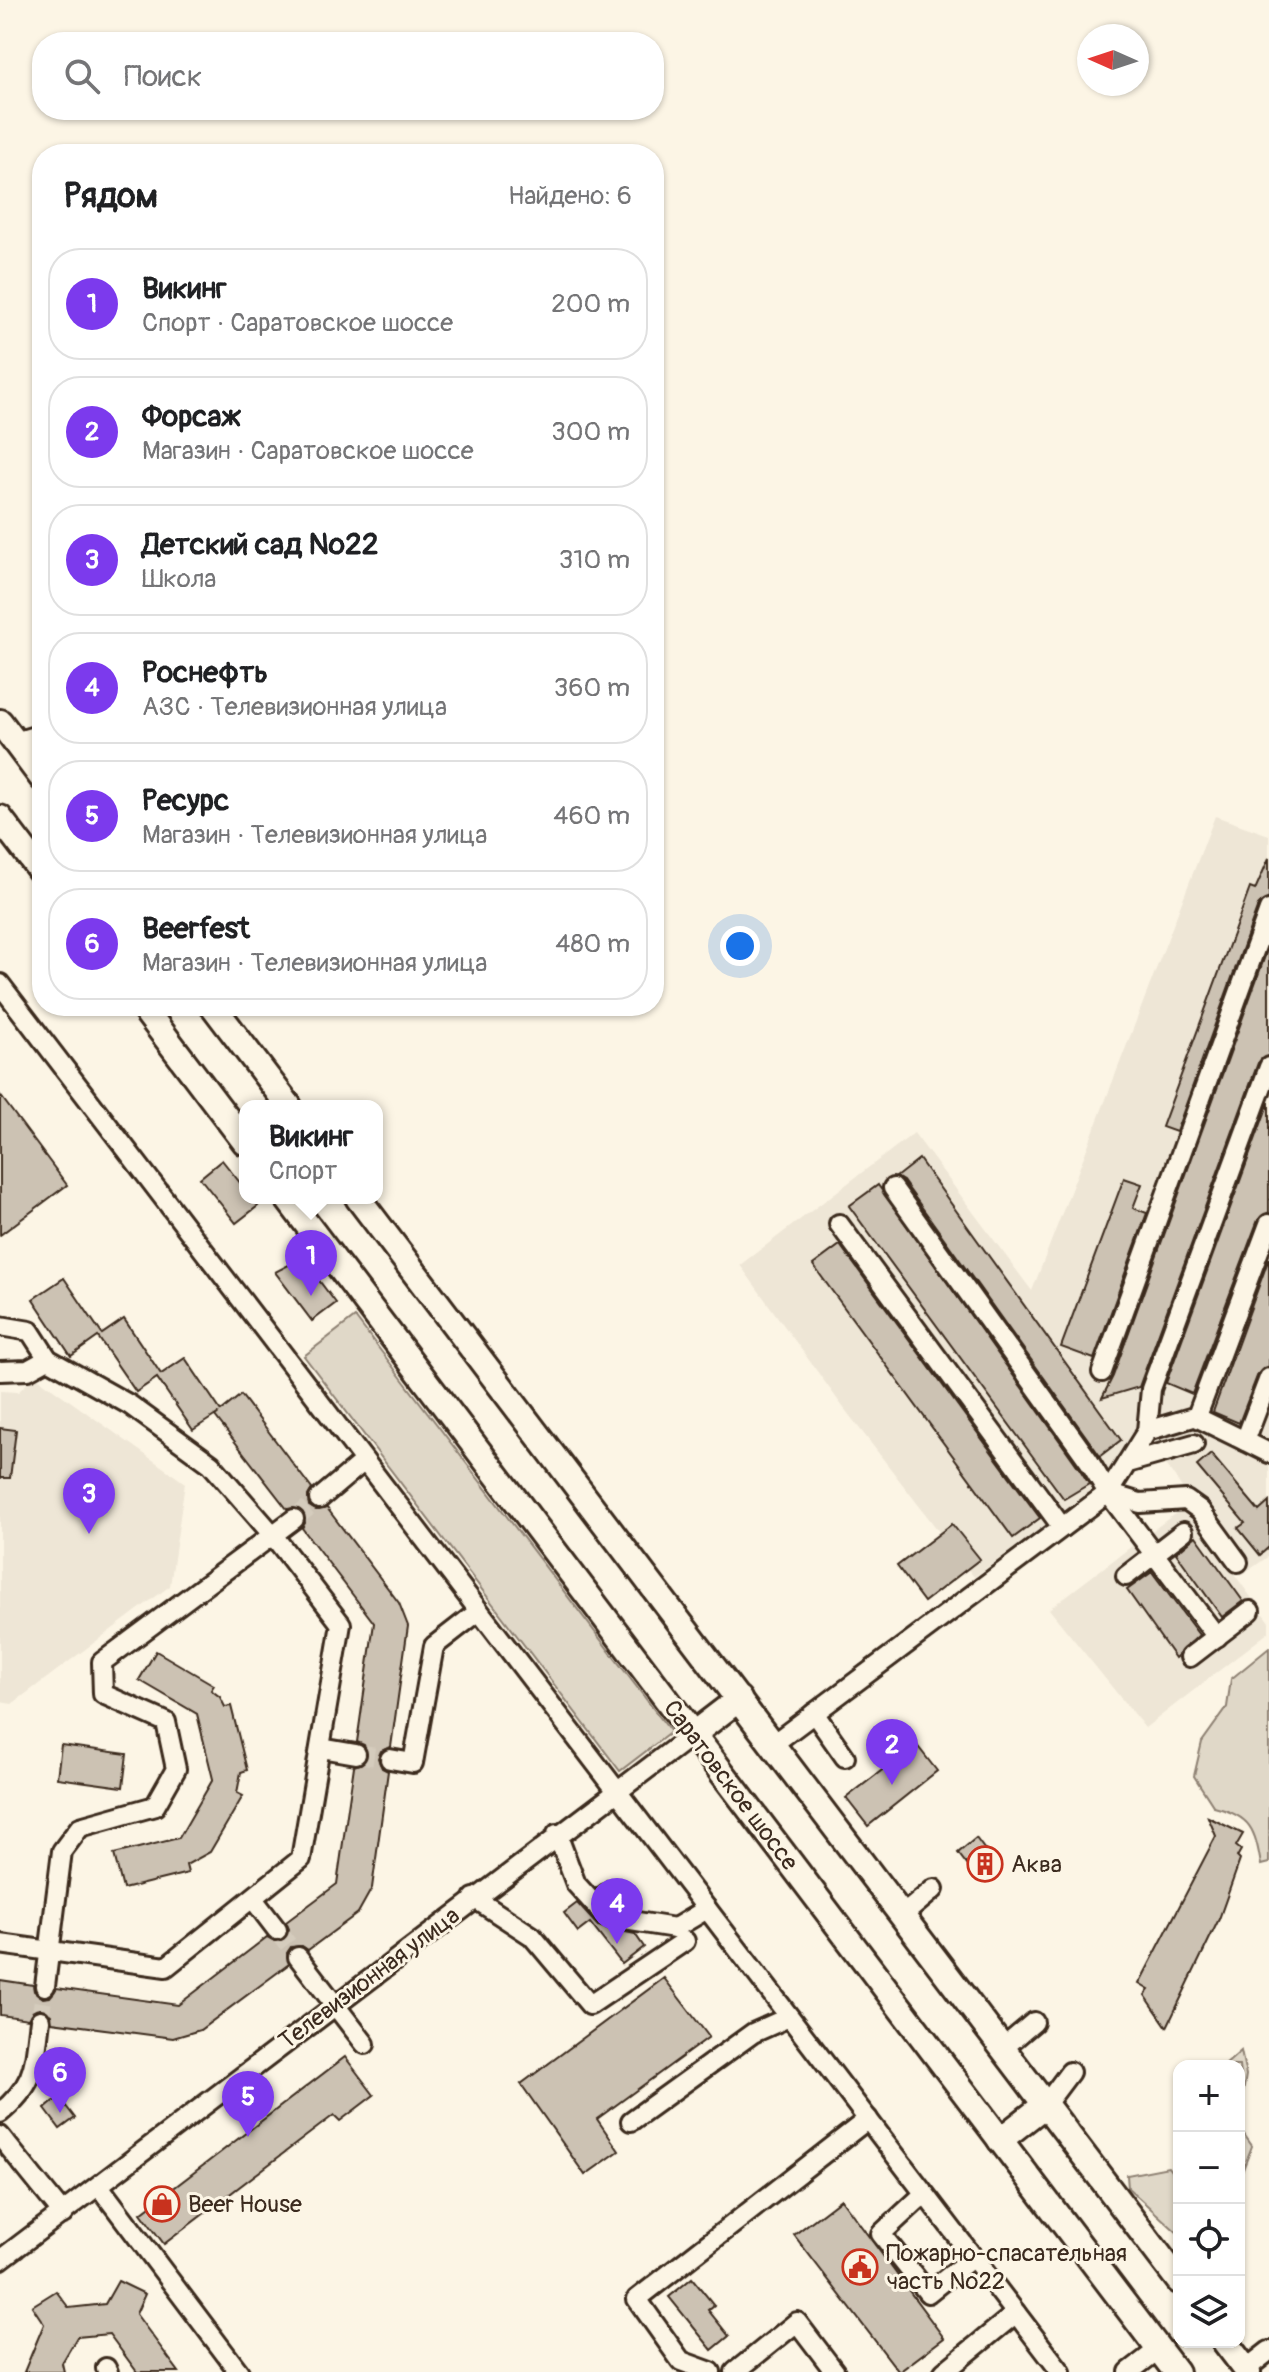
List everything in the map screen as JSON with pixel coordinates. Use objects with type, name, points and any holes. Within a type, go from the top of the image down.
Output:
[{"type":"main road","points":[[0,722],[32,765]]},
{"type":"main road","points":[[0,818],[32,860]]},
{"type":"main road","points":[[150,1016],[239,1134]]},
{"type":"main road","points":[[221,1016],[284,1100]]},
{"type":"main road","name":"Саратовское шоссе","points":[[292,1204],[1176,2372]]},
{"type":"main road","points":[[363,1204],[1175,2276]]},
{"type":"main road","name":"Телевизионная улица","points":[[692,1735],[739,1699]]},
{"type":"main road","points":[[1000,2140],[1046,2104]]},
{"type":"main road","points":[[1230,2348],[1247,2370]]},
{"type":"street","points":[[15,742],[32,737]]},
{"type":"street","points":[[1102,1372],[1269,910]]},
{"type":"street","points":[[2,992],[1061,2372]]},
{"type":"street","points":[[773,1744],[814,1713],[884,1651],[1108,1493],[1147,1431],[1151,1389],[1269,1067]]},
{"type":"street","points":[[893,1188],[1089,1461],[1108,1493],[1217,1637]]},
{"type":"street","points":[[839,1224],[1062,1527]]},
{"type":"street","points":[[1196,1417],[1269,1224]]},
{"type":"street","points":[[0,1326],[30,1331],[48,1359],[130,1405],[211,1464],[272,1534],[341,1624],[301,1859],[254,1900],[166,1967],[0,1944]]},
{"type":"street","points":[[0,1371],[28,1370],[48,1359]]},
{"type":"street","points":[[1245,1441],[1269,1378]]},
{"type":"street","points":[[1147,1431],[1196,1417],[1269,1453]]},
{"type":"street","points":[[1127,1463],[1194,1444]]},
{"type":"street","points":[[319,1499],[364,1461]]},
{"type":"street","points":[[1108,1493],[1140,1503],[1186,1500],[1200,1510],[1238,1562]]},
{"type":"street","points":[[45,1986],[62,1851],[80,1827],[155,1806],[176,1769],[166,1722],[103,1694],[102,1662],[294,1519]]},
{"type":"street","points":[[1126,1576],[1183,1532]]},
{"type":"street","points":[[390,1759],[413,1763],[434,1646],[479,1611]]},
{"type":"street","points":[[1190,1657],[1250,1611]]},
{"type":"street","points":[[814,1713],[845,1757]]},
{"type":"street","name":"Телевизионная улица","points":[[0,2260],[557,1834],[692,1735]]},
{"type":"street","points":[[321,1748],[356,1754]]},
{"type":"street","points":[[557,1834],[576,1884],[606,1917],[675,1928],[707,1909]]},
{"type":"street","points":[[903,1915],[934,1889]]},
{"type":"street","points":[[474,1898],[532,1936],[590,2005],[685,1941]]},
{"type":"street","points":[[254,1900],[277,1930]]},
{"type":"street","points":[[298,1957],[365,2044]]},
{"type":"street","points":[[631,2121],[753,2033],[789,2017]]},
{"type":"street","points":[[0,2113],[23,2093],[32,2074],[40,2020]]},
{"type":"street","points":[[1003,2048],[1034,2022]]},
{"type":"street","points":[[1046,2104],[1070,2072]]},
{"type":"street","points":[[711,2372],[681,2361],[637,2299],[868,2119]]},
{"type":"street","points":[[0,2136],[63,2214]]},
{"type":"street","points":[[99,2186],[239,2372]]},
{"type":"street","points":[[924,2194],[881,2234],[928,2293],[973,2257]]},
{"type":"street","points":[[944,2372],[1016,2313]]},
{"type":"street","points":[[735,2372],[797,2322],[835,2372]]},
{"type":"street","points":[[1129,2372],[1159,2349]]},
{"type":"street","points":[[1247,2370],[1269,2351]]},
{"type":"shaded area","points":[[1215,816],[1269,835],[1269,1556],[1242,1575],[1154,1447],[974,1577],[843,1407],[740,1265],[914,1133],[1032,1291]]},
{"type":"shaded area","points":[[355,1317],[671,1732],[620,1771],[304,1356]]},
{"type":"shaded area","points":[[35,1376],[185,1483],[170,1586],[12,1704],[0,1702],[0,1391],[18,1392]]},
{"type":"shaded area","points":[[1185,1506],[1269,1622],[1269,1632],[1145,1728],[1049,1609]]},
{"type":"shaded area","points":[[1269,1648],[1269,1863],[1261,1865],[1249,1826],[1236,1815],[1214,1807],[1194,1776],[1202,1742],[1227,1707],[1231,1679]]},
{"type":"shaded area","points":[[1241,2051],[1243,2060],[1231,2060]]},
{"type":"shaded area","points":[[1245,2136],[1252,2146],[1245,2164]]},
{"type":"shaded area","points":[[1168,2167],[1173,2174],[1173,2229],[1128,2188],[1127,2175]]},
{"type":"building","points":[[1269,858],[1269,898],[1258,906],[1176,1132],[1162,1127],[1250,888],[1255,890]]},
{"type":"building","points":[[1269,945],[1269,1055],[1258,1063],[1139,1387],[1102,1398],[1113,1376]]},
{"type":"building","points":[[0,1095],[67,1185],[0,1235]]},
{"type":"building","points":[[1269,1102],[1269,1212],[1258,1220],[1192,1394],[1166,1383]]},
{"type":"building","points":[[919,1159],[1121,1440],[1100,1456],[903,1181],[896,1177]]},
{"type":"building","points":[[222,1160],[239,1181],[239,1204],[258,1206],[236,1223],[200,1178]]},
{"type":"building","points":[[1124,1178],[1142,1184],[1133,1208],[1147,1213],[1094,1359],[1061,1347]]},
{"type":"building","points":[[878,1185],[1089,1484],[1064,1499],[849,1206]]},
{"type":"building","points":[[840,1245],[1040,1518],[1013,1538],[813,1265]]},
{"type":"building","points":[[302,1258],[336,1303],[312,1321],[275,1272]]},
{"type":"building","points":[[1269,1258],[1269,1366],[1258,1374],[1239,1423],[1213,1412]]},
{"type":"building","points":[[64,1278],[102,1334],[124,1319],[161,1374],[185,1358],[221,1411],[241,1395],[312,1489],[308,1496],[309,1506],[316,1510],[327,1508],[399,1603],[408,1626],[391,1747],[381,1751],[378,1758],[382,1768],[388,1771],[372,1888],[358,1913],[308,1950],[302,1946],[291,1947],[287,1953],[289,1964],[200,2030],[173,2038],[52,2022],[51,2015],[42,2008],[35,2009],[28,2019],[0,2015],[0,1980],[33,1985],[34,1991],[43,1998],[50,1997],[57,1988],[178,2005],[267,1937],[278,1942],[285,1939],[289,1929],[286,1922],[337,1884],[354,1766],[365,1762],[368,1755],[364,1745],[357,1742],[374,1623],[302,1528],[304,1513],[298,1508],[287,1509],[215,1416],[219,1413],[193,1430],[157,1378],[136,1392],[98,1337],[71,1356],[33,1299]]},
{"type":"building","points":[[0,1428],[16,1430],[10,1478],[0,1478]]},
{"type":"building","points":[[1211,1454],[1259,1511],[1269,1502],[1269,1547],[1260,1555],[1238,1528],[1245,1523],[1197,1466]]},
{"type":"building","points":[[952,1524],[980,1559],[924,1602],[897,1566]]},
{"type":"building","points":[[1196,1536],[1243,1601],[1222,1617],[1176,1553]]},
{"type":"building","points":[[1152,1572],[1199,1635],[1175,1658],[1127,1590]]},
{"type":"building","points":[[156,1651],[214,1685],[211,1690],[220,1697],[225,1707],[231,1706],[247,1770],[241,1772],[237,1793],[243,1796],[210,1852],[186,1865],[188,1873],[123,1889],[114,1854],[179,1838],[213,1779],[197,1714],[139,1680]]},
{"type":"building","points":[[916,1744],[937,1771],[868,1826],[846,1798]]},
{"type":"building","points":[[61,1745],[127,1754],[123,1787],[57,1778]]},
{"type":"building","points":[[1208,1817],[1243,1834],[1236,1846],[1241,1850],[1237,1857],[1240,1860],[1219,1919],[1167,2027],[1145,1995],[1149,1990],[1139,1984],[1216,1836]]},
{"type":"building","name":"Аква","points":[[976,1838],[996,1865],[982,1874],[974,1861],[968,1866],[958,1853]]},
{"type":"building","points":[[607,1880],[621,1899],[613,1906],[596,1888]]},
{"type":"building","points":[[577,1903],[598,1926],[635,1934],[644,1947],[622,1964],[590,1923],[578,1932],[564,1913]]},
{"type":"building","points":[[664,1978],[709,2037],[597,2119],[619,2151],[585,2175],[521,2084]]},
{"type":"building","points":[[345,2057],[374,2095],[340,2121],[334,2115],[164,2244],[141,2213]]},
{"type":"building","points":[[59,2097],[75,2118],[60,2129],[45,2109]]},
{"type":"building","points":[[841,2199],[944,2338],[899,2372],[794,2235]]},
{"type":"building","points":[[692,2278],[714,2305],[708,2310],[729,2336],[712,2350],[669,2297]]},
{"type":"building","points":[[118,2281],[145,2294],[136,2314],[179,2372],[137,2372],[109,2334],[77,2337],[62,2363],[64,2372],[24,2372],[44,2324],[32,2306],[56,2291],[69,2308],[105,2304]]},
{"type":"tunnel","points":[[294,1519],[319,1499]]},
{"type":"tunnel","points":[[356,1754],[390,1759]]},
{"type":"tunnel","points":[[277,1930],[298,1957]]},
{"type":"tunnel","points":[[40,2020],[45,1986]]},
{"type":"place","name":"Викинг","points":[[311,1296]]},
{"type":"place","name":"Детский сад №22","points":[[89,1534]]},
{"type":"place","name":"Форсаж","points":[[892,1785]]},
{"type":"place","name":"Аква","points":[[985,1864]]},
{"type":"place","name":"Роснефть","points":[[617,1944]]},
{"type":"place","name":"Beerfest","points":[[60,2113]]},
{"type":"place","name":"Ресурс","points":[[248,2137]]},
{"type":"place","name":"Beer House","points":[[162,2204]]},
{"type":"place","name":"Пожарно-спасательная часть №22","points":[[860,2267]]}]
